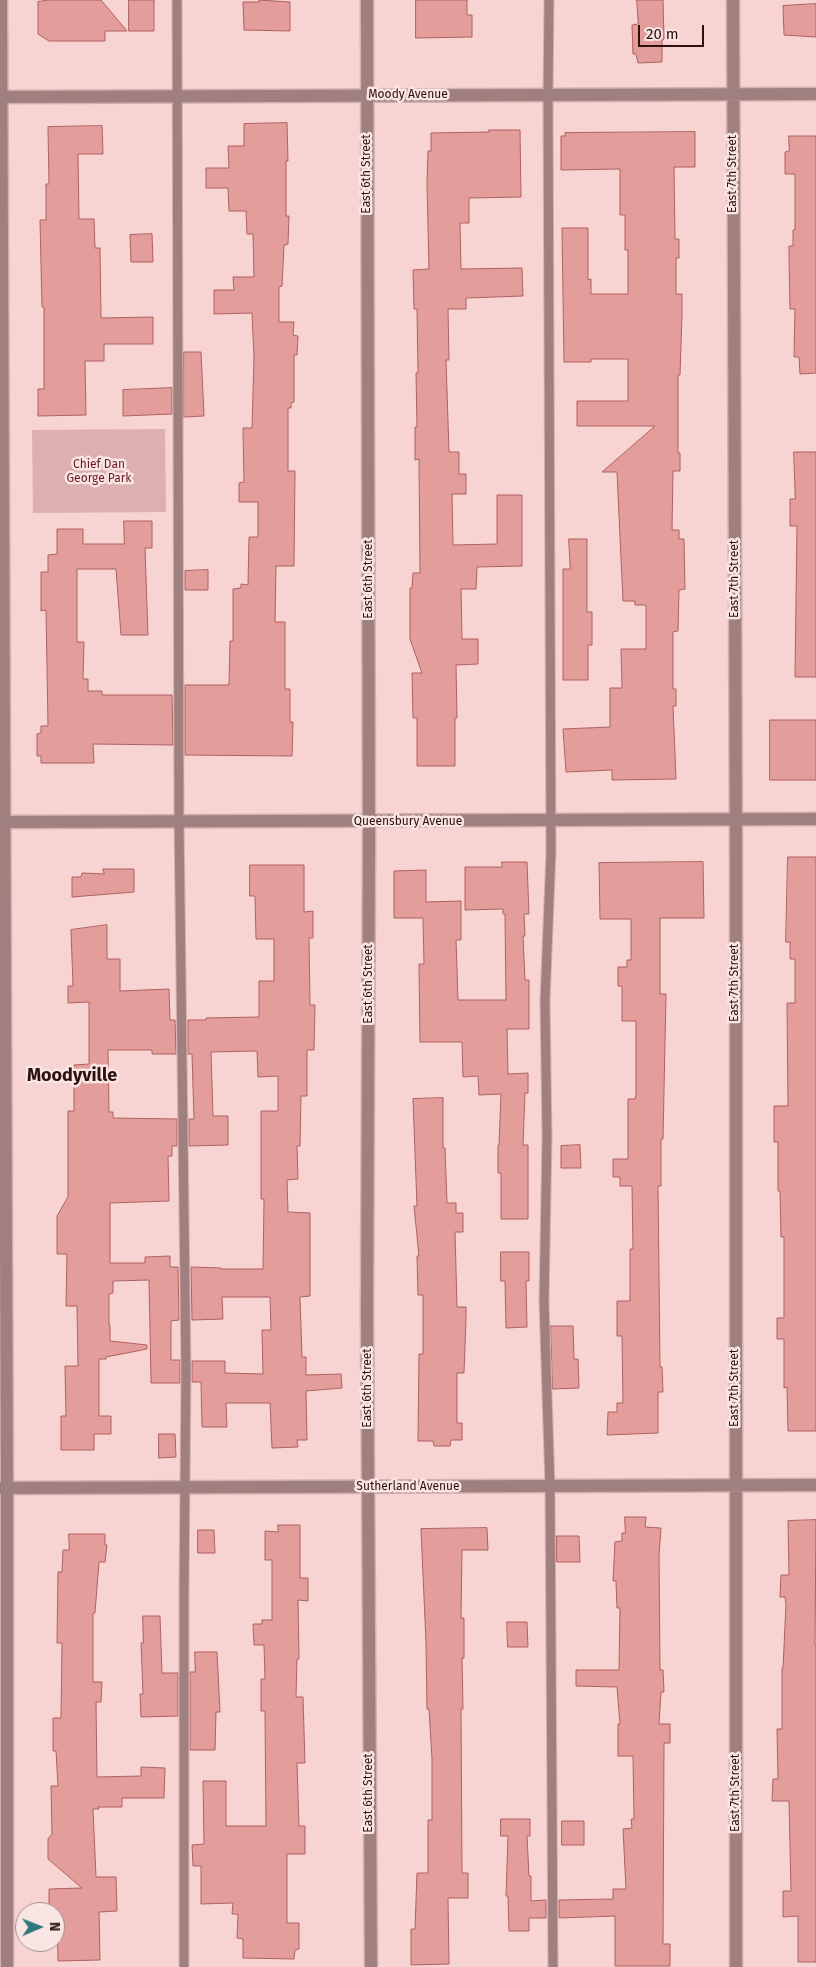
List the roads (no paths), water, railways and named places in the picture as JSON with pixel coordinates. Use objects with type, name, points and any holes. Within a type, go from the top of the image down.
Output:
[{"type":"street","points":[[1,0],[4,1488],[7,1967]]},
{"type":"street","name":"East 6th Street","points":[[367,0],[369,822],[367,1301],[371,1967]]},
{"type":"street","name":"East 7th Street","points":[[733,0],[736,1967]]},
{"type":"street","name":"Moody Avenue","points":[[1,97],[816,94]]},
{"type":"street","name":"Queensbury Avenue","points":[[2,822],[816,819]]},
{"type":"street","name":"Sutherland Avenue","points":[[4,1488],[816,1485]]},
{"type":"lane","points":[[177,0],[179,821],[186,1370],[184,1487],[184,1967]]},
{"type":"lane","points":[[549,0],[551,852],[545,1001],[547,1138],[544,1301],[550,1487],[553,1967]]},
{"type":"district","name":"Moodyville","points":[[72,1076]]},
{"type":"park label","name":"Chief Dan George Park","points":[[99,472]]}]
